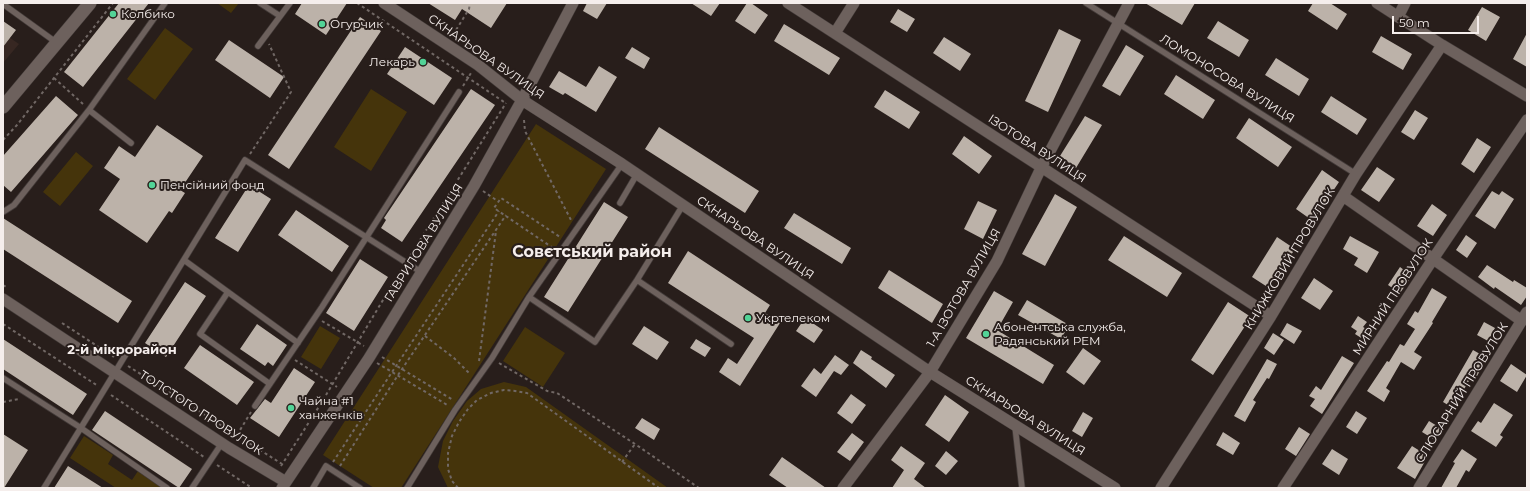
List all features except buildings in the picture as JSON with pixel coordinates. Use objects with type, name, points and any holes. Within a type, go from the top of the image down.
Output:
[{"type":"street","name":"СКНАРЬОВА ВУЛИЦЯ","points":[[384,3],[478,64],[522,100],[622,164],[930,372],[1115,488]]},
{"type":"street","name":"ГАВРИЛОВА ВУЛИЦЯ","points":[[284,485],[371,355],[474,186],[522,100],[573,3]]},
{"type":"street","name":"ІЗОТОВА ВУЛИЦЯ","points":[[788,3],[1271,316]]},
{"type":"street","points":[[835,33],[854,3]]},
{"type":"street","name":"1-А ІЗОТОВА ВУЛИЦЯ","points":[[843,488],[930,372],[997,261],[1042,168],[1129,3]]},
{"type":"street","points":[[1377,3],[1442,45],[1527,96]]},
{"type":"street","points":[[1398,17],[1405,3]]},
{"type":"street","points":[[3,107],[57,43],[86,5]]},
{"type":"street","name":"КНИЖКОВИЙ ПРОВУЛОК","points":[[1161,488],[1271,316],[1356,174],[1442,45]]},
{"type":"street","name":"МИРНИЙ ПРОВУЛОК","points":[[1283,488],[1433,259],[1527,120]]},
{"type":"street","points":[[1344,196],[1433,259],[1524,317]]},
{"type":"street","name":"ТОЛСТОГО ПРОВУЛОК","points":[[3,300],[275,476],[284,485]]},
{"type":"street","name":"СЛЮСАРНИЙ ПРОВУЛОК","points":[[1419,488],[1524,317]]},
{"type":"lane","points":[[3,212],[14,205],[89,110],[165,3]]},
{"type":"lane","points":[[260,3],[280,16]]},
{"type":"lane","points":[[258,46],[290,3]]},
{"type":"lane","name":"ЛОМОНОСОВА ВУЛИЦЯ","points":[[1086,3],[1356,174]]},
{"type":"lane","points":[[3,4],[57,43]]},
{"type":"lane","points":[[255,406],[315,317],[458,92]]},
{"type":"lane","points":[[89,110],[131,144]]},
{"type":"lane","points":[[46,487],[245,160],[421,272]]},
{"type":"lane","points":[[407,488],[455,410],[492,358],[529,297],[622,164]]},
{"type":"lane","points":[[620,203],[637,174]]},
{"type":"lane","points":[[529,297],[595,342],[684,206]]},
{"type":"lane","points":[[184,260],[298,343]]},
{"type":"lane","points":[[637,280],[732,344]]},
{"type":"lane","points":[[228,292],[200,334],[270,384]]},
{"type":"lane","points":[[3,378],[81,428],[166,488]]},
{"type":"lane","points":[[1015,425],[1022,488]]},
{"type":"lane","points":[[192,488],[222,443]]},
{"type":"lane","points":[[313,488],[326,466],[360,488]]},
{"type":"path","points":[[3,140],[17,125],[113,3]]},
{"type":"path","points":[[358,3],[484,87]]},
{"type":"path","points":[[448,45],[469,9],[470,3]]},
{"type":"path","points":[[245,160],[292,92],[265,35]]},
{"type":"path","points":[[458,92],[478,64]]},
{"type":"path","points":[[54,78],[89,110]]},
{"type":"path","points":[[522,100],[525,131],[576,230]]},
{"type":"path","points":[[275,476],[405,263],[506,103]]},
{"type":"path","points":[[487,194],[499,202]]},
{"type":"path","points":[[561,253],[494,208],[501,198],[568,242]]},
{"type":"path","points":[[330,468],[396,365],[499,211]]},
{"type":"path","points":[[336,473],[398,375],[506,215]]},
{"type":"path","points":[[476,380],[496,230]]},
{"type":"path","points":[[3,285],[10,289]]},
{"type":"path","points":[[315,317],[357,342],[392,372],[455,410]]},
{"type":"path","points":[[56,319],[282,464]]},
{"type":"path","points":[[3,324],[252,488]]},
{"type":"path","points":[[425,336],[454,358],[476,380]]},
{"type":"path","points":[[371,355],[403,368],[459,404]]},
{"type":"path","points":[[289,356],[346,393]]},
{"type":"path","points":[[492,358],[547,391],[557,394],[635,444],[699,488]]},
{"type":"path","points":[[458,488],[452,481],[448,469],[448,453],[452,436],[468,409],[477,400],[504,390],[527,393],[659,488]]},
{"type":"path","points":[[3,402],[32,396]]},
{"type":"path","points":[[237,435],[255,406]]},
{"type":"path","points":[[622,462],[635,444]]},
{"type":"shaded area","points":[[217,3],[239,3],[231,13]]},
{"type":"shaded area","points":[[165,28],[193,49],[155,100],[127,79]]},
{"type":"shaded area","points":[[3,33],[19,44],[3,63]]},
{"type":"shaded area","points":[[371,89],[407,112],[371,171],[334,147]]},
{"type":"shaded area","points":[[536,124],[606,169],[401,488],[374,488],[323,455]]},
{"type":"shaded area","points":[[76,152],[93,166],[60,206],[43,192]]},
{"type":"shaded area","points":[[320,326],[340,338],[321,369],[301,357]]},
{"type":"shaded area","points":[[525,327],[565,353],[543,387],[503,361]]},
{"type":"shaded area","points":[[504,382],[526,387],[668,488],[448,488],[438,467],[443,441],[453,421],[467,401],[481,389]]},
{"type":"shaded area","points":[[84,436],[113,455],[108,464],[132,480],[138,471],[164,488],[116,488],[70,458]]},
{"type":"place","name":"Колбико","points":[[113,14]]},
{"type":"place","name":"Огурчик","points":[[322,24]]},
{"type":"place","name":"Лекарь","points":[[423,62]]},
{"type":"place","name":"Пенсійний фонд","points":[[152,185]]},
{"type":"place","name":"Укртелеком","points":[[748,318]]},
{"type":"place","name":"Абонентська служба, Радянський РЕМ","points":[[986,334]]},
{"type":"place","name":"Чайна #1 ханженків","points":[[291,408]]},
{"type":"district","name":"Совєтський район","points":[[592,252]]},
{"type":"district","name":"2-й мікрорайон","points":[[122,350]]}]
